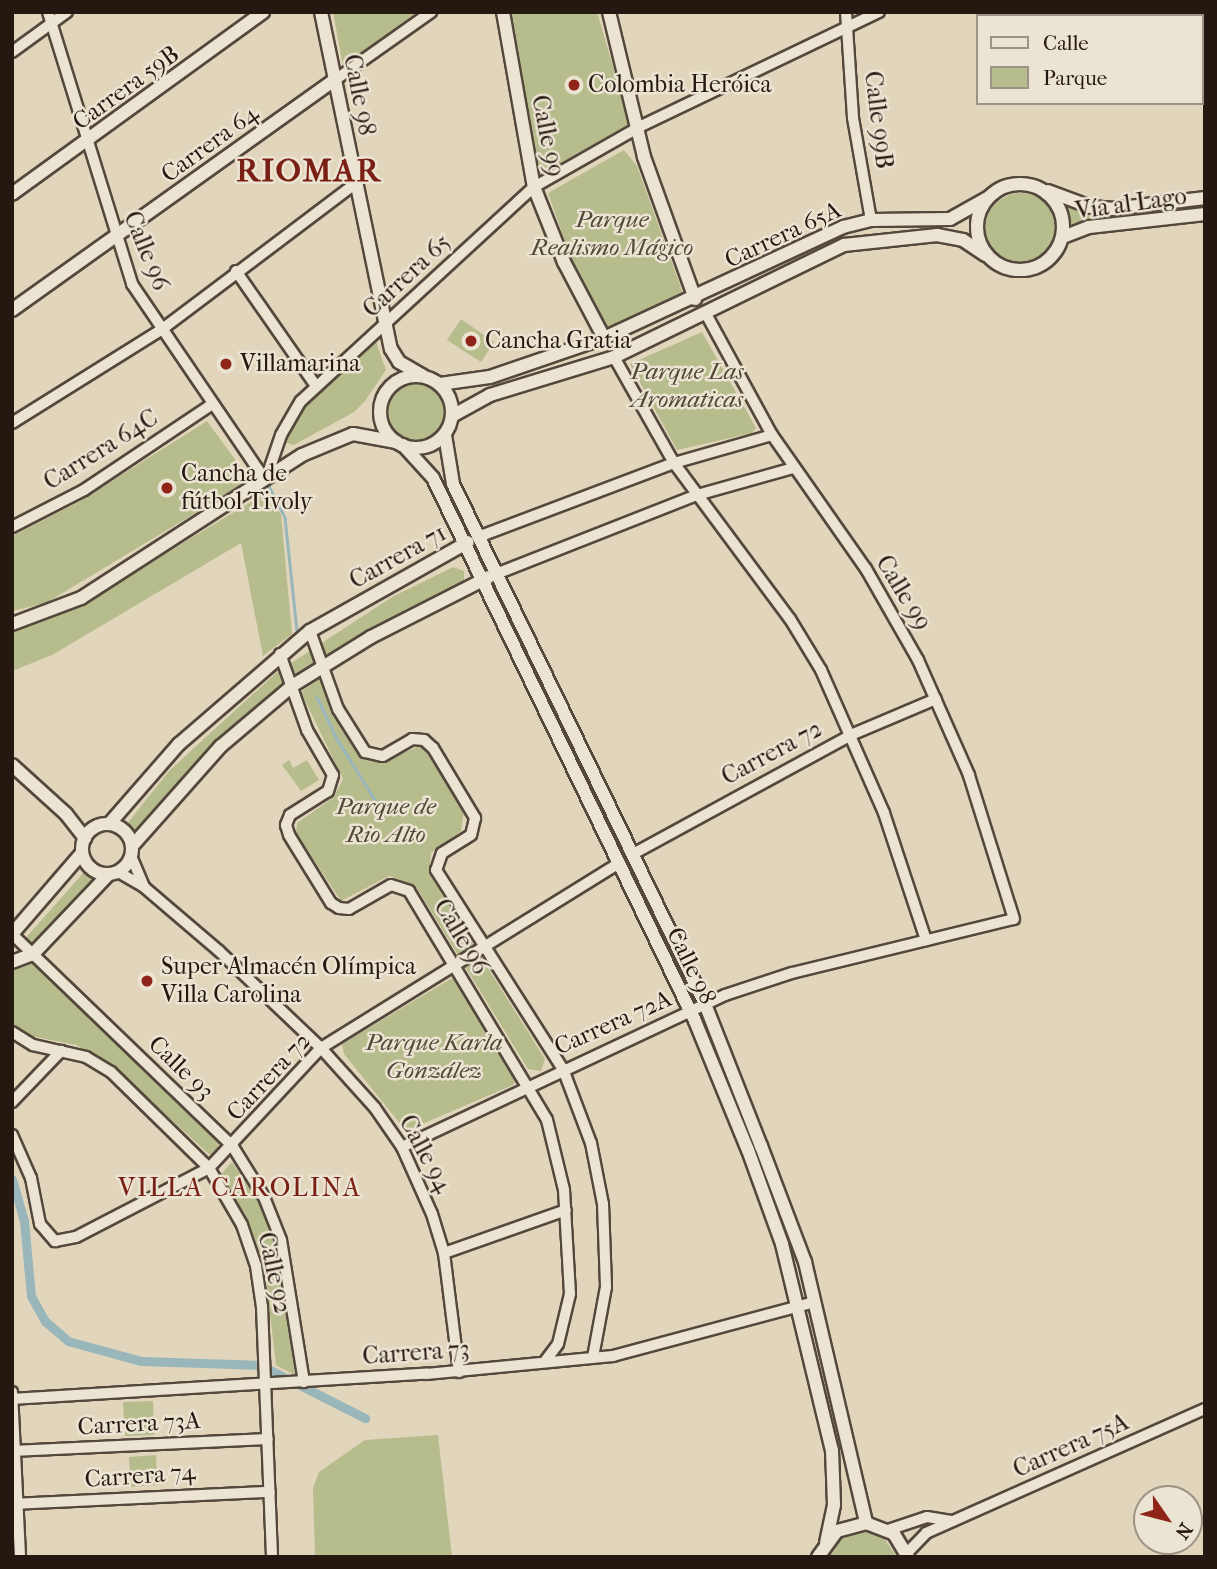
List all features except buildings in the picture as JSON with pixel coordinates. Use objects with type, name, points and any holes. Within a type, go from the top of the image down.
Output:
[{"type":"street","name":"Calle 96","points":[[48,12],[115,238],[132,284],[211,405],[266,477]]},
{"type":"street","points":[[12,52],[67,12]]},
{"type":"street","name":"Carrera 59B","points":[[12,194],[86,144],[262,12]]},
{"type":"street","name":"Calle 98","points":[[321,12],[385,325],[399,362],[423,376]]},
{"type":"street","name":"Carrera 64","points":[[12,310],[431,12]]},
{"type":"street","name":"Calle 99","points":[[503,12],[534,187],[564,262],[604,338]]},
{"type":"street","points":[[609,12],[639,127],[644,157],[695,299]]},
{"type":"street","name":"Calle 99B","points":[[846,12],[853,118],[871,220]]},
{"type":"street","name":"Carrera 65","points":[[266,477],[291,415],[316,386],[534,187],[639,127],[847,25],[879,12]]},
{"type":"street","points":[[12,423],[161,330],[355,184]]},
{"type":"street","points":[[1017,184],[1042,189],[1059,205],[1063,237],[1048,258],[1023,270],[996,265],[985,254],[977,223],[989,198],[1017,184]]},
{"type":"street","name":"Vía al Lago","points":[[1042,189],[1091,208],[1112,209],[1205,198]]},
{"type":"street","name":"Carrera 65A","points":[[440,384],[490,377],[604,338],[695,299],[823,237],[871,220],[950,219],[989,198]]},
{"type":"street","name":"Vía al Lago","points":[[1063,237],[1089,226],[1205,215]]},
{"type":"street","name":"Carrera 65A","points":[[452,416],[490,395],[614,357],[854,243],[937,235],[963,240],[985,254]]},
{"type":"street","points":[[236,271],[316,386]]},
{"type":"street","name":"Calle 99","points":[[706,314],[772,435],[866,569],[936,699],[982,812],[1014,919]]},
{"type":"street","points":[[614,357],[674,463],[790,619],[821,670],[884,813],[926,940]]},
{"type":"street","points":[[12,624],[81,598],[266,477],[353,434],[399,444],[430,446],[445,435],[452,416],[447,393],[440,384],[423,376],[397,380],[381,402],[381,420],[399,444]]},
{"type":"street","name":"Carrera 64C","points":[[12,527],[84,490],[211,405]]},
{"type":"street","name":"Calle 98","points":[[445,435],[447,469],[705,1004],[793,1226],[815,1303],[866,1523]]},
{"type":"street","name":"Carrera 71","points":[[104,824],[179,744],[280,654],[310,631],[478,537],[674,463],[772,435]]},
{"type":"street","name":"Calle 98","points":[[399,444],[431,474],[690,1011],[778,1232],[799,1307],[835,1471],[832,1522],[818,1557]]},
{"type":"street","points":[[12,962],[33,954],[114,874],[221,746],[292,686],[427,606],[482,580],[696,495],[793,468]]},
{"type":"street","name":"Calle 96","points":[[310,631],[338,709],[365,752],[383,756],[412,739],[424,740],[433,748],[475,818],[471,835],[442,853],[436,870],[563,1069],[591,1143],[603,1204],[606,1287],[593,1357]]},
{"type":"street","name":"Calle 96","points":[[280,654],[307,730],[333,775],[328,791],[290,815],[286,825],[289,835],[331,904],[339,908],[349,909],[391,885],[409,891],[529,1085],[554,1146],[566,1210],[570,1294],[558,1344],[546,1360]]},
{"type":"street","name":"Carrera 72","points":[[633,854],[851,735],[936,699]]},
{"type":"street","points":[[12,765],[66,814],[85,838]]},
{"type":"street","points":[[66,814],[104,824],[128,834],[132,851]]},
{"type":"street","points":[[12,934],[82,853],[85,838],[104,824]]},
{"type":"street","name":"Calle 94","points":[[132,851],[144,887]]},
{"type":"street","points":[[82,853],[92,869],[114,874]]},
{"type":"street","name":"Carrera 72","points":[[12,1135],[31,1178],[40,1224],[55,1241],[76,1237],[209,1168],[233,1147],[321,1048],[618,864]]},
{"type":"street","name":"Calle 94","points":[[114,874],[144,887],[321,1048],[375,1108],[402,1147],[432,1213],[444,1253],[459,1372]]},
{"type":"street","name":"Carrera 72A","points":[[402,1147],[705,1004],[792,973],[1014,919]]},
{"type":"street","name":"Calle 93","points":[[12,934],[233,1147],[264,1197],[281,1240],[298,1382]]},
{"type":"street","name":"Calle 92","points":[[12,1032],[33,1045],[86,1057],[111,1072],[209,1168],[242,1225],[256,1266],[267,1356],[272,1557]]},
{"type":"street","points":[[12,1102],[61,1051]]},
{"type":"street","points":[[444,1253],[566,1210]]},
{"type":"street","name":"Carrera 73","points":[[13,1399],[268,1380],[298,1382],[459,1372],[546,1360],[613,1356],[815,1303]]},
{"type":"street","points":[[12,1392],[15,1504],[20,1557]]},
{"type":"street","name":"Carrera 75A","points":[[907,1555],[919,1537],[1205,1409]]},
{"type":"street","name":"Carrera 73A","points":[[14,1451],[268,1439]]},
{"type":"street","name":"Carrera 74","points":[[15,1504],[270,1492]]},
{"type":"street","name":"Carrera 75A","points":[[888,1530],[927,1517],[954,1521]]},
{"type":"street","points":[[825,1542],[843,1527],[866,1523],[888,1530],[907,1555]]},
{"type":"green space","points":[[333,12],[417,12],[343,66]]},
{"type":"green space","points":[[510,12],[597,12],[630,123],[540,175]]},
{"type":"green space","name":"Parque Realismo Mágico","points":[[624,150],[637,166],[684,296],[609,331],[571,258],[548,193]]},
{"type":"green space","points":[[1028,193],[1047,203],[1055,215],[1055,243],[1047,255],[1035,263],[1014,265],[995,255],[987,243],[985,222],[995,203],[1007,195]]},
{"type":"green space","points":[[1063,201],[1076,208],[1115,211],[1205,203],[1205,209],[1067,226]]},
{"type":"green space","name":"Cancha Gratia","points":[[461,319],[494,342],[481,362],[447,340]]},
{"type":"green space","name":"Parque Las Aromaticas","points":[[702,332],[756,428],[752,433],[677,450],[630,364]]},
{"type":"green space","points":[[375,339],[386,370],[365,401],[354,412],[294,445],[284,442],[310,398]]},
{"type":"green space","points":[[416,381],[428,383],[438,390],[445,400],[445,424],[438,434],[428,441],[416,443],[404,441],[394,434],[387,424],[385,412],[387,400],[394,390],[404,383]]},
{"type":"green space","points":[[207,421],[250,480],[46,603],[12,611],[12,536],[77,503]]},
{"type":"green space","points":[[264,494],[281,514],[292,634],[263,656],[241,543],[52,655],[12,671],[12,630],[77,607]]},
{"type":"green space","points":[[453,567],[464,571],[464,585],[404,612],[333,656],[284,692],[137,833],[126,825],[169,771],[276,673],[392,597]]},
{"type":"green space","points":[[494,579],[694,990],[689,992],[621,859],[487,582]]},
{"type":"green space","name":"Parque de Rio Alto","points":[[321,678],[335,715],[361,758],[380,763],[422,745],[464,810],[461,831],[431,853],[429,874],[545,1059],[541,1071],[528,1069],[415,885],[389,876],[341,901],[296,833],[297,823],[334,797],[343,779],[301,692]]},
{"type":"green space","points":[[289,760],[293,768],[307,760],[319,780],[301,791],[282,765]]},
{"type":"green space","points":[[85,871],[100,881],[33,950],[23,941]]},
{"type":"green space","points":[[30,961],[219,1143],[215,1154],[210,1155],[110,1064],[76,1045],[21,1034],[12,1026],[12,971]]},
{"type":"green space","name":"Parque Karla González","points":[[452,978],[518,1078],[513,1085],[406,1131],[344,1054],[342,1044]]},
{"type":"green space","points":[[232,1162],[256,1197],[273,1238],[284,1277],[295,1375],[276,1365],[264,1264],[249,1223],[221,1174]]},
{"type":"green space","points":[[153,1401],[154,1435],[125,1436],[123,1402]]},
{"type":"green space","points":[[438,1435],[452,1557],[315,1557],[313,1488],[319,1472],[365,1440]]},
{"type":"green space","points":[[156,1455],[157,1485],[131,1487],[129,1457]]},
{"type":"green space","points":[[860,1530],[883,1537],[897,1557],[825,1557],[837,1539]]},
{"type":"waterway","points":[[268,484],[285,518],[297,630]]},
{"type":"waterway","points":[[317,697],[337,739],[384,814]]},
{"type":"waterway","points":[[12,1179],[24,1221],[31,1296],[45,1321],[68,1341],[141,1361],[260,1365],[365,1418]]},
{"type":"place","name":"Colombia Heróica","points":[[574,85]]},
{"type":"place","name":"Cancha Gratia","points":[[471,341]]},
{"type":"place","name":"Villamarina","points":[[226,364]]},
{"type":"place","name":"Cancha de fútbol Tivoly","points":[[167,488]]},
{"type":"place","name":"Super Almacén Olímpica Villa Carolina","points":[[147,981]]},
{"type":"district","name":"RIOMAR","points":[[309,171]]},
{"type":"district","name":"VILLA CAROLINA","points":[[240,1188]]}]
